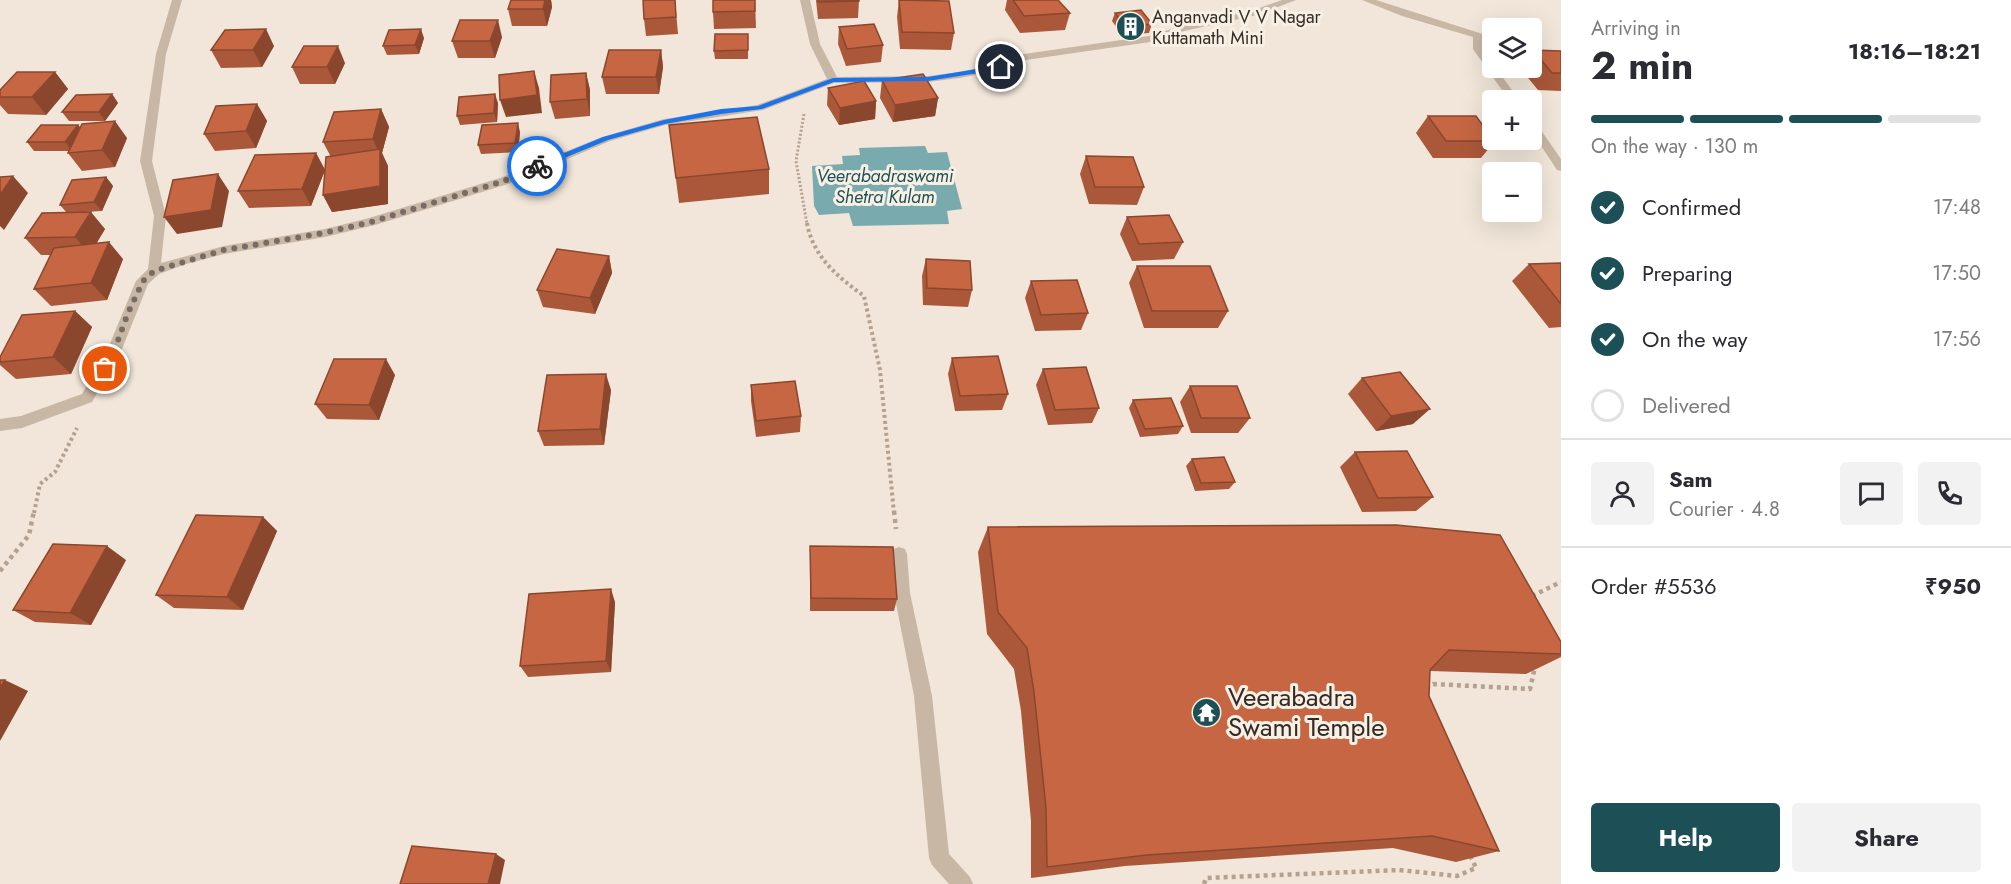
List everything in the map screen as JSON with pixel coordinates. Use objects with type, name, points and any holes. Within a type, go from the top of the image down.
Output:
[{"type":"street","points":[[154,271],[160,216],[146,161],[161,54],[177,0]]},
{"type":"street","points":[[805,0],[815,44],[833,80]]},
{"type":"street","points":[[0,424],[22,422],[87,398],[113,354],[143,281],[154,271],[224,250],[324,233],[371,222],[504,181],[606,139],[664,122],[759,108],[833,80],[928,79],[960,75],[1001,67],[1024,57],[1150,39],[1181,29],[1254,13],[1291,0]]},
{"type":"street","points":[[1367,0],[1405,14],[1482,36]]},
{"type":"street","points":[[1478,35],[1478,49],[1507,90]]},
{"type":"street","points":[[1542,139],[1561,167]]},
{"type":"street","points":[[899,554],[902,593],[923,696],[939,858],[963,884]]},
{"type":"path","points":[[806,90],[804,123],[796,161],[809,235],[832,272],[864,296],[880,370],[899,554]]},
{"type":"path","points":[[0,571],[29,535],[40,483],[55,472],[74,435],[87,398]]},
{"type":"path","points":[[1522,598],[1561,582]]},
{"type":"path","points":[[1419,692],[1432,684],[1530,689],[1536,670],[1532,660]]},
{"type":"path","points":[[1204,884],[1206,878],[1330,872],[1399,870],[1457,876],[1476,868],[1466,847]]},
{"type":"water","name":"Veerabadraswami Shetra Kulam","points":[[925,146],[928,153],[947,152],[962,209],[947,211],[949,224],[853,226],[849,213],[819,215],[814,206],[812,166],[843,164],[842,156],[860,155],[859,148]]},
{"type":"building","points":[[511,0],[545,0],[543,9],[508,9]]},
{"type":"building","points":[[643,0],[675,0],[676,17],[644,19]]},
{"type":"building","points":[[713,0],[755,0],[755,11],[713,12]]},
{"type":"building","points":[[818,0],[859,0],[859,1],[818,2]]},
{"type":"building","points":[[899,0],[949,1],[954,33],[902,32]]},
{"type":"building","points":[[1013,0],[1058,0],[1070,13],[1024,16]]},
{"type":"building","points":[[1141,10],[1152,24],[1125,27],[1115,13]]},
{"type":"building","points":[[460,20],[498,20],[490,41],[452,41]]},
{"type":"building","points":[[874,24],[883,45],[847,49],[839,27]]},
{"type":"building","points":[[266,29],[253,50],[211,50],[225,30]]},
{"type":"building","points":[[421,29],[415,45],[383,46],[389,30]]},
{"type":"building","points":[[715,34],[748,34],[748,50],[714,51]]},
{"type":"building","points":[[304,46],[338,46],[327,67],[292,67]]},
{"type":"building","points":[[609,50],[661,50],[656,77],[602,77]]},
{"type":"building","points":[[1542,50],[1561,51],[1561,73],[1552,73],[1542,61]]},
{"type":"building","points":[[534,71],[537,95],[500,100],[499,75]]},
{"type":"building","points":[[17,72],[55,72],[32,97],[0,97],[0,90]]},
{"type":"building","points":[[586,73],[587,99],[550,102],[551,75]]},
{"type":"building","points":[[923,74],[938,98],[895,105],[882,80]]},
{"type":"building","points":[[864,81],[876,101],[840,108],[828,88]]},
{"type":"building","points":[[112,94],[99,112],[62,112],[76,95]]},
{"type":"building","points":[[495,94],[494,113],[457,116],[459,97]]},
{"type":"building","points":[[257,104],[246,131],[204,134],[216,106]]},
{"type":"building","points":[[381,109],[373,139],[323,142],[334,112]]},
{"type":"building","points":[[1428,116],[1476,116],[1482,124],[1482,141],[1446,141]]},
{"type":"building","points":[[757,117],[769,169],[676,178],[669,125]]},
{"type":"building","points":[[115,121],[102,150],[68,153],[82,124]]},
{"type":"building","points":[[518,123],[515,143],[478,145],[482,125]]},
{"type":"building","points":[[41,125],[78,125],[65,142],[27,142]]},
{"type":"building","points":[[380,149],[380,186],[323,195],[326,157]]},
{"type":"building","points":[[316,153],[302,189],[238,191],[255,155]]},
{"type":"building","points":[[1086,156],[1133,157],[1144,187],[1095,187]]},
{"type":"building","points":[[218,174],[211,210],[164,217],[173,180]]},
{"type":"building","points":[[13,176],[0,195],[0,177]]},
{"type":"building","points":[[106,177],[94,202],[60,205],[72,180]]},
{"type":"building","points":[[91,212],[75,237],[25,238],[42,213]]},
{"type":"building","points":[[1169,215],[1183,242],[1139,244],[1127,217]]},
{"type":"building","points":[[109,242],[91,283],[34,289],[54,248]]},
{"type":"building","points":[[557,249],[609,256],[590,298],[537,290]]},
{"type":"building","points":[[926,259],[970,261],[972,290],[927,288]]},
{"type":"building","points":[[1561,263],[1561,304],[1529,264]]},
{"type":"building","points":[[1137,266],[1210,266],[1228,311],[1152,311]]},
{"type":"building","points":[[1077,280],[1088,313],[1041,315],[1031,281]]},
{"type":"building","points":[[75,311],[53,357],[0,362],[0,357],[22,315]]},
{"type":"building","points":[[998,356],[1008,394],[960,396],[952,358]]},
{"type":"building","points":[[334,359],[386,359],[369,405],[315,404]]},
{"type":"building","points":[[1086,367],[1099,408],[1055,410],[1043,369]]},
{"type":"building","points":[[1400,372],[1430,409],[1391,416],[1362,378]]},
{"type":"building","points":[[606,374],[600,429],[538,431],[547,375]]},
{"type":"building","points":[[795,381],[801,416],[756,421],[751,385]]},
{"type":"building","points":[[1190,386],[1237,386],[1250,418],[1201,418]]},
{"type":"building","points":[[1171,398],[1183,426],[1145,429],[1133,400]]},
{"type":"building","points":[[1407,451],[1433,497],[1378,498],[1355,452]]},
{"type":"building","points":[[1224,457],[1235,482],[1201,483],[1192,459]]},
{"type":"building","points":[[196,515],[263,517],[227,597],[156,595]]},
{"type":"building","name":"Veerabadra Swami Temple","points":[[1396,525],[1500,535],[1561,642],[1561,654],[1449,650],[1430,670],[1429,696],[1499,851],[1432,836],[1147,855],[1047,867],[1046,808],[1027,648],[998,612],[988,527]]},
{"type":"building","points":[[53,544],[107,546],[70,613],[13,610]]},
{"type":"building","points":[[810,546],[893,547],[897,599],[811,598]]},
{"type":"building","points":[[611,589],[606,661],[520,666],[529,594]]},
{"type":"building","points":[[412,846],[496,854],[488,884],[400,884]]},
{"type":"way so far","points":[[105,369],[143,281],[154,271],[183,260],[224,250],[324,233],[371,222],[504,181],[537,166]]},
{"type":"place","name":"Anganvadi V V Nagar Kuttamath Mini","points":[[1131,27]]},
{"type":"place","name":"Veerabadra Swami Temple","points":[[1207,712]]},
{"type":"route","points":[[537,166],[606,139],[664,122],[759,108],[833,80],[928,79],[1001,67]]}]
